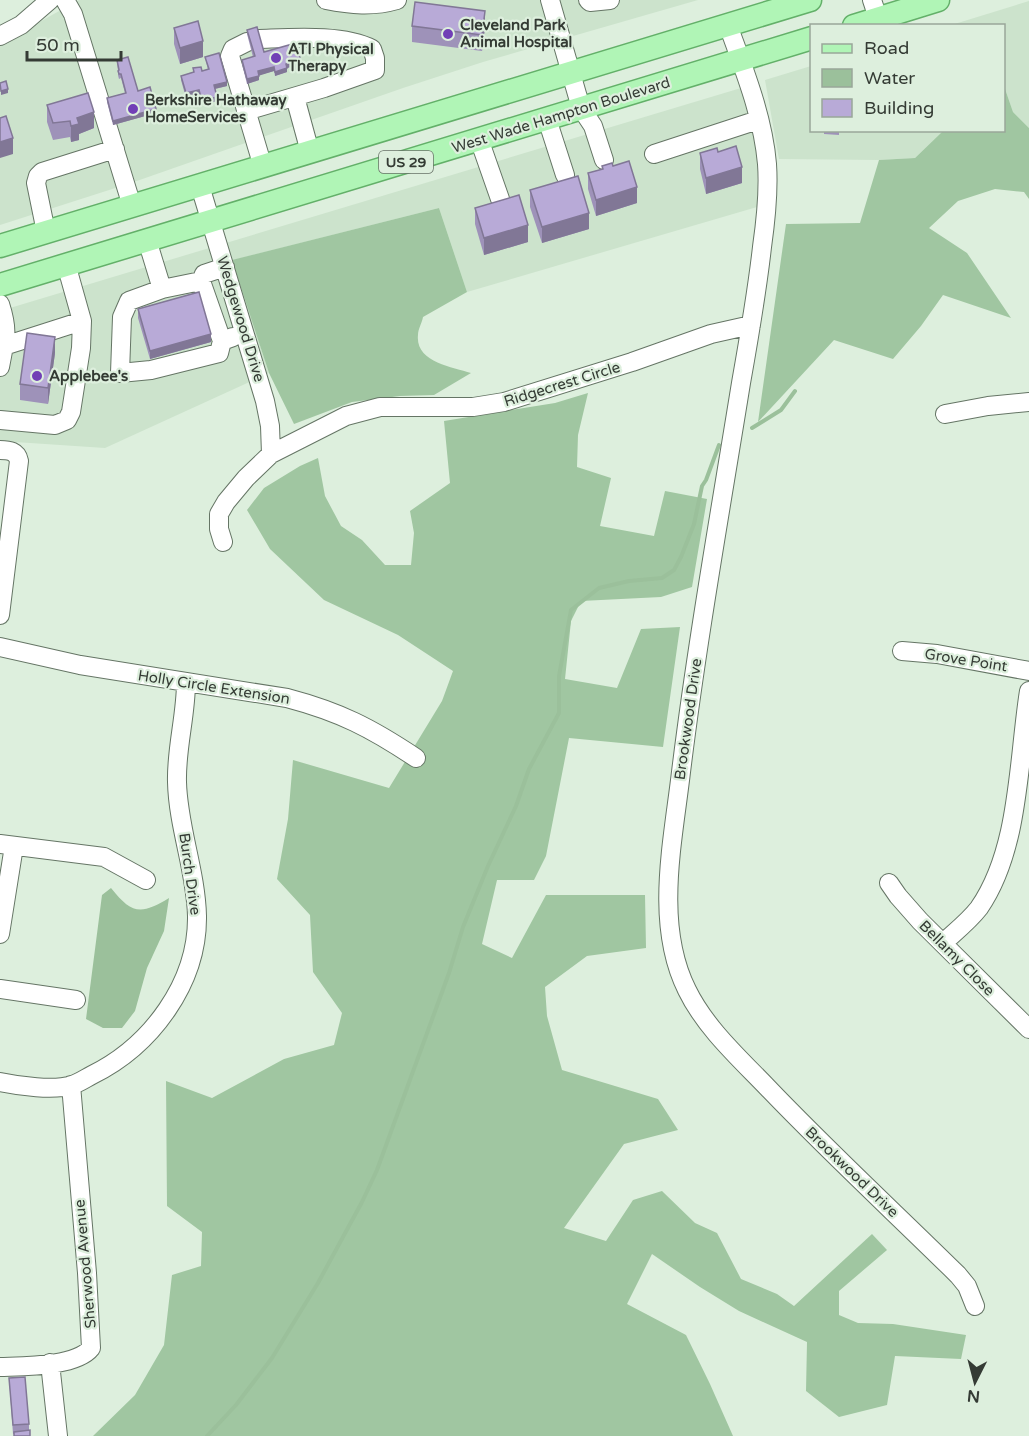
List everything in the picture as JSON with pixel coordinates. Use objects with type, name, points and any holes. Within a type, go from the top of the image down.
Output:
[{"type":"main road","name":"US 29","points":[[0,246],[810,0]]},
{"type":"main road","points":[[856,24],[875,9],[938,0]]},
{"type":"main road","name":"West Wade Hampton Boulevard","points":[[0,285],[810,39]]},
{"type":"street","points":[[0,36],[21,25],[50,0]]},
{"type":"street","points":[[65,0],[73,14],[132,206]]},
{"type":"street","points":[[326,0],[356,6],[385,4],[397,0]]},
{"type":"street","points":[[550,0],[581,108],[592,126],[604,160]]},
{"type":"street","points":[[588,0],[610,0]]},
{"type":"street","name":"Brookwood Drive","points":[[728,25],[750,85],[758,120],[766,159],[768,202],[758,288],[695,664],[672,846],[669,908],[675,957],[687,992],[709,1023],[805,1128],[958,1275],[967,1286],[975,1306]]},
{"type":"street","points":[[246,111],[375,70],[372,49],[362,44],[310,37],[253,40],[233,49],[230,56],[246,111],[263,167]]},
{"type":"street","points":[[295,97],[310,152]]},
{"type":"street","points":[[547,119],[565,175]]},
{"type":"street","points":[[654,154],[758,120]]},
{"type":"street","points":[[479,139],[500,200]]},
{"type":"street","points":[[46,232],[36,183],[38,176],[42,172],[115,149]]},
{"type":"street","name":"Wedgewood Drive","points":[[200,186],[246,333],[270,426],[271,454]]},
{"type":"street","points":[[147,240],[162,289]]},
{"type":"street","points":[[0,420],[55,425],[67,420],[71,412],[82,321],[66,264]]},
{"type":"street","points":[[201,281],[162,289],[129,301],[122,317],[120,373],[151,370],[219,353],[222,341],[201,281],[204,274],[225,267]]},
{"type":"street","points":[[0,304],[6,323],[0,368]]},
{"type":"street","points":[[4,346],[82,321]]},
{"type":"street","name":"Ridgecrest Circle","points":[[223,542],[219,529],[219,514],[246,478],[271,454],[322,427],[365,410],[381,407],[472,407],[504,402],[632,362],[711,334],[751,325]]},
{"type":"street","points":[[222,341],[246,333]]},
{"type":"street","points":[[945,414],[988,406],[1029,402]]},
{"type":"street","points":[[0,450],[14,452],[20,461],[0,615]]},
{"type":"street","name":"Holly Circle Extension","points":[[0,647],[80,665],[287,698],[320,707],[357,722],[416,758]]},
{"type":"street","name":"Grove Point","points":[[902,651],[947,656],[1029,671]]},
{"type":"street","name":"Burch Drive","points":[[0,1082],[34,1087],[71,1085],[119,1059],[148,1034],[173,1001],[185,977],[196,933],[196,905],[177,782],[186,682]]},
{"type":"street","points":[[943,943],[978,908],[991,887],[1001,862],[1012,817],[1029,691]]},
{"type":"street","points":[[0,934],[7,845],[104,857],[146,880]]},
{"type":"street","name":"Bellamy Close","points":[[889,883],[898,896],[943,943],[1029,1029]]},
{"type":"street","points":[[0,989],[76,1000]]},
{"type":"street","name":"Sherwood Avenue","points":[[0,1367],[50,1363],[80,1357],[91,1348],[71,1085]]},
{"type":"street","points":[[50,1363],[58,1436]]},
{"type":"shaded area","points":[[79,0],[698,0],[483,62],[131,183],[0,225],[0,44]]},
{"type":"shaded area","points":[[1029,1],[1029,128],[1013,112],[1005,89],[1005,24],[954,24]]},
{"type":"shaded area","points":[[810,66],[810,132],[942,132],[915,158],[779,159],[765,80]]},
{"type":"shaded area","points":[[741,88],[757,150],[757,207],[467,292],[439,208],[233,260],[269,373],[105,448],[0,441],[0,311]]},
{"type":"shaded area","points":[[1005,89],[1013,112],[1029,128],[1029,199],[1024,192],[995,189],[958,201],[929,228],[967,253],[1011,318],[943,295],[893,359],[834,340],[758,422],[786,224],[860,223],[879,160],[915,158],[942,132],[1005,132]]},
{"type":"shaded area","points":[[439,208],[467,292],[423,317],[418,333],[419,344],[422,351],[436,362],[471,373],[434,395],[400,396],[352,402],[294,424],[269,373],[232,260]]},
{"type":"shaded area","points":[[588,393],[578,435],[577,467],[611,478],[600,526],[654,536],[665,491],[707,499],[692,587],[661,597],[581,601],[571,621],[565,679],[617,688],[641,629],[680,627],[663,747],[569,738],[546,856],[534,880],[497,880],[482,944],[512,958],[546,895],[645,895],[646,948],[587,956],[545,987],[547,1016],[562,1070],[658,1099],[678,1130],[624,1144],[564,1228],[606,1241],[633,1200],[662,1191],[695,1223],[717,1233],[741,1279],[777,1294],[794,1306],[872,1234],[887,1250],[839,1291],[839,1315],[858,1323],[893,1324],[966,1335],[961,1359],[895,1356],[887,1405],[839,1417],[806,1391],[807,1342],[739,1311],[652,1254],[627,1304],[686,1335],[733,1436],[93,1436],[135,1395],[164,1345],[172,1275],[201,1266],[202,1232],[167,1206],[166,1081],[212,1098],[284,1059],[334,1045],[342,1013],[313,972],[310,915],[277,879],[288,819],[293,760],[389,788],[442,701],[453,671],[398,635],[324,600],[270,549],[247,510],[264,488],[318,458],[325,496],[341,526],[362,540],[385,565],[411,565],[414,533],[410,511],[450,483],[444,421],[555,403]]},
{"type":"water","points":[[111,888],[124,903],[137,909],[151,908],[169,898],[164,931],[147,968],[135,1011],[122,1028],[103,1028],[86,1019],[102,895]]},
{"type":"building","points":[[415,2],[485,11],[482,35],[412,26]]},
{"type":"building","points":[[198,21],[203,41],[180,48],[174,28]]},
{"type":"building","name":"ATI Physical Therapy","points":[[257,27],[264,52],[296,43],[301,62],[295,66],[294,62],[286,64],[287,68],[275,72],[274,67],[258,71],[259,76],[247,79],[242,60],[255,56],[247,30]]},
{"type":"building","points":[[219,53],[227,82],[214,85],[217,97],[202,101],[199,90],[186,93],[181,76],[194,72],[193,68],[201,67],[202,71],[209,69],[205,57]]},
{"type":"building","points":[[128,57],[138,91],[150,87],[156,109],[113,121],[107,98],[126,93],[118,71],[117,60]]},
{"type":"building","points":[[6,81],[8,89],[1,91],[0,83]]},
{"type":"building","points":[[88,93],[94,112],[77,118],[79,124],[71,126],[70,121],[53,123],[47,105]]},
{"type":"building","points":[[6,116],[13,138],[0,142],[0,118]]},
{"type":"building","points":[[736,146],[742,167],[706,178],[700,153],[717,148],[718,152]]},
{"type":"building","points":[[629,161],[637,187],[596,200],[588,173],[603,169],[602,166],[612,163],[613,166]]},
{"type":"building","points":[[578,176],[589,213],[542,227],[530,190]]},
{"type":"building","points":[[519,195],[528,225],[484,238],[475,208]]},
{"type":"building","points":[[199,292],[211,334],[150,351],[138,309]]},
{"type":"building","name":"Applebee's","points":[[27,333],[55,337],[48,388],[20,384]]},
{"type":"building","points":[[25,1377],[29,1424],[13,1425],[9,1378]]},
{"type":"building","points":[[30,1430],[30,1436],[14,1436],[14,1432]]},
{"type":"waterway","points":[[752,428],[781,410],[795,391]]},
{"type":"waterway","points":[[207,1436],[236,1405],[272,1358],[318,1283],[377,1170],[449,973],[463,927],[516,806],[529,769],[559,713],[559,676],[571,610],[599,588],[629,581],[662,578],[674,570],[694,524],[702,486],[719,445]]},
{"type":"place","name":"Cleveland Park Animal Hospital","points":[[448,34]]},
{"type":"place","name":"ATI Physical Therapy","points":[[276,58]]},
{"type":"place","name":"Berkshire Hathaway HomeServices","points":[[133,109]]},
{"type":"place","name":"Applebee's","points":[[37,376]]}]
